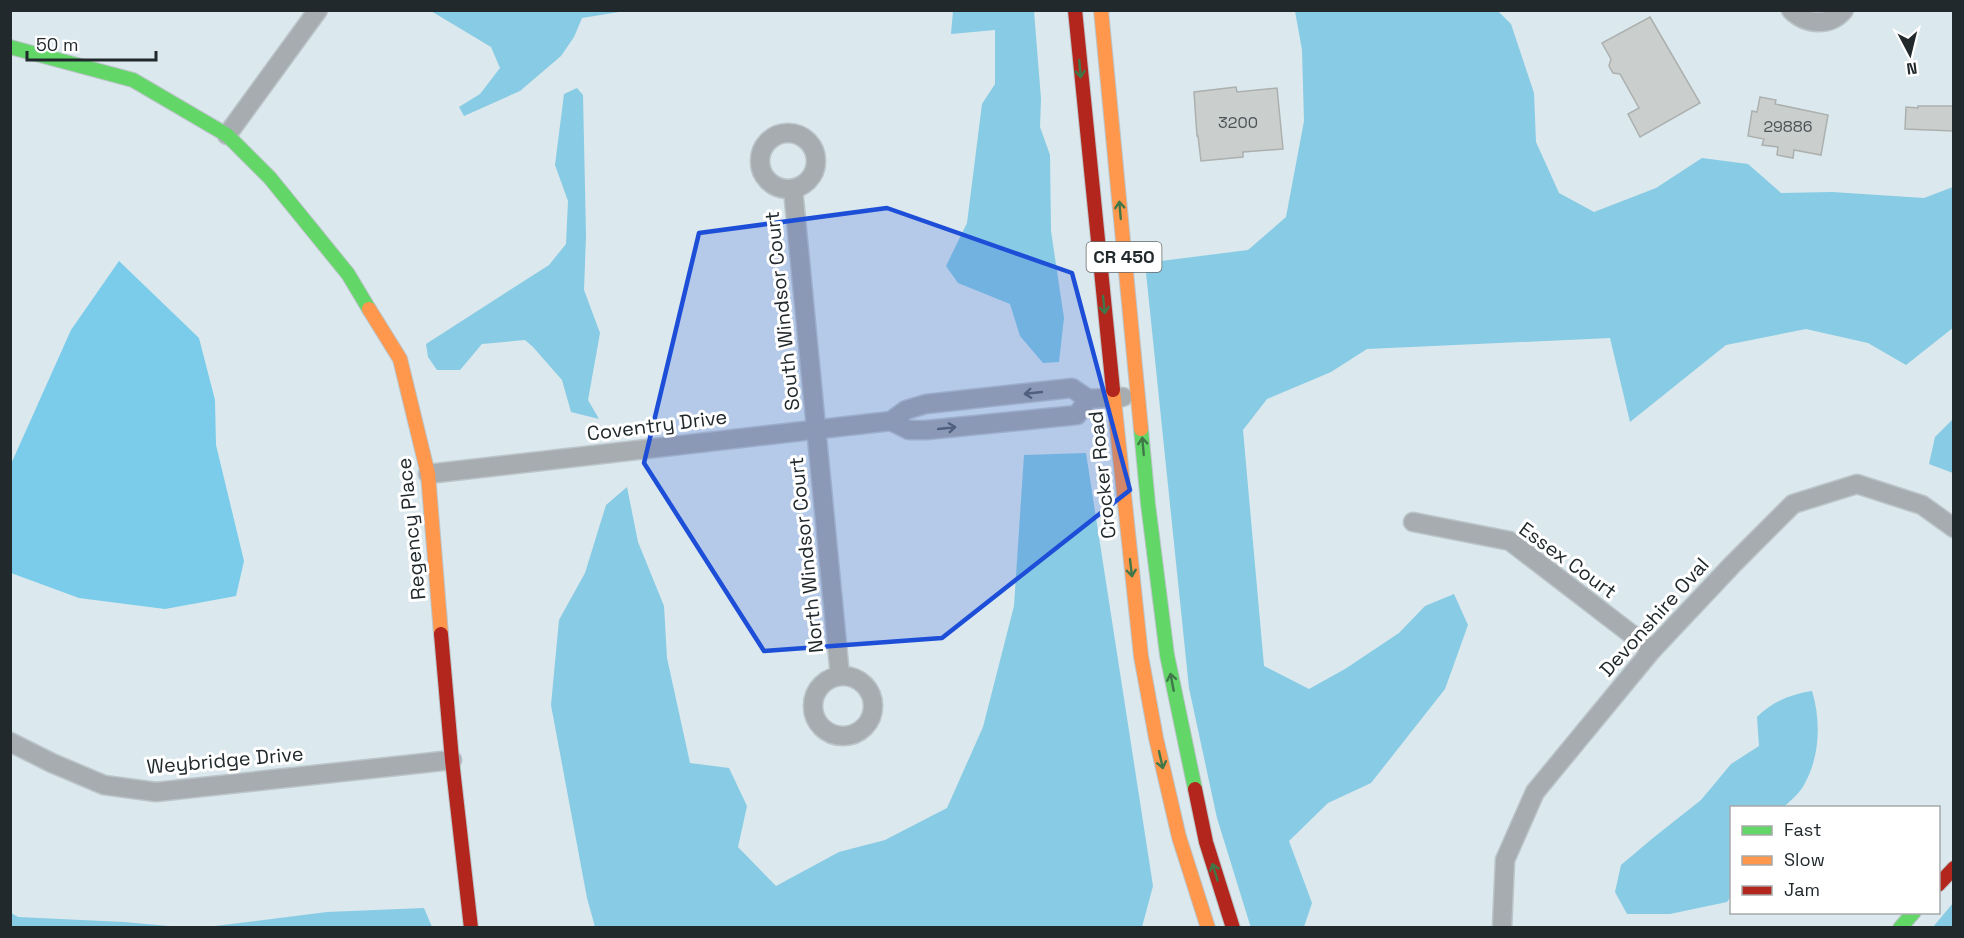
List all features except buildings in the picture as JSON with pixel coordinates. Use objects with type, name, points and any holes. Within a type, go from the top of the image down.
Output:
[{"type":"main road","name":"Crocker Road","points":[[1075,10],[1141,656],[1179,837],[1208,927]]},
{"type":"main road","name":"CR 450","points":[[1101,10],[1148,504],[1167,655],[1206,842],[1233,927]]},
{"type":"main road","name":"Regency Place","points":[[10,47],[133,80],[227,135],[270,178],[348,274],[400,359],[429,474],[452,760],[471,927]]},
{"type":"main road","points":[[1940,883],[1953,868]]},
{"type":"main road","points":[[1900,927],[1912,914]]},
{"type":"street","points":[[227,135],[318,10]]},
{"type":"street","points":[[1791,10],[1807,21],[1819,23],[1830,20],[1844,10]]},
{"type":"street","name":"South Windsor Court","points":[[793,189],[817,429]]},
{"type":"street","name":"Coventry Drive","points":[[429,474],[891,421],[906,410],[916,407],[1072,388],[1088,399],[1138,396]]},
{"type":"street","name":"Coventry Drive","points":[[891,421],[909,430],[927,430],[1077,415],[1088,399]]},
{"type":"street","name":"North Windsor Court","points":[[817,429],[840,676]]},
{"type":"street","name":"Devonshire Oval","points":[[1502,927],[1505,860],[1535,792],[1652,650],[1792,504],[1857,484],[1922,505],[1953,528]]},
{"type":"street","name":"Essex Court","points":[[1413,522],[1510,541],[1652,650]]},
{"type":"street","name":"Weybridge Drive","points":[[10,742],[52,764],[104,785],[156,792],[452,760]]},
{"type":"highlighted area","points":[[887,208],[1072,273],[1130,490],[942,638],[764,651],[644,463],[699,233]]},
{"type":"shaded area","points":[[431,11],[625,11],[582,18],[574,37],[561,56],[520,91],[464,116],[459,107],[480,94],[500,68],[491,47]]},
{"type":"shaded area","points":[[953,11],[1034,11],[1041,99],[1040,127],[1050,155],[1051,231],[1064,318],[1059,362],[1043,363],[1020,336],[1010,304],[958,283],[946,266],[967,223],[982,104],[995,84],[995,30],[951,34]]},
{"type":"shaded area","points":[[1295,11],[1498,11],[1511,24],[1534,93],[1536,142],[1559,193],[1594,212],[1656,188],[1702,158],[1748,164],[1781,193],[1832,192],[1924,198],[1953,187],[1954,327],[1906,365],[1868,343],[1806,329],[1726,345],[1630,422],[1610,338],[1367,349],[1331,372],[1267,399],[1243,430],[1264,666],[1309,689],[1345,669],[1399,633],[1425,606],[1454,594],[1468,625],[1445,689],[1371,783],[1328,803],[1289,841],[1312,903],[1304,927],[1251,928],[1217,818],[1189,688],[1145,263],[1248,250],[1286,217],[1304,121],[1302,50]]},
{"type":"shaded area","points":[[577,88],[583,95],[586,236],[584,290],[600,333],[588,400],[599,419],[571,412],[562,380],[525,340],[482,344],[460,370],[437,370],[428,357],[426,344],[549,265],[566,244],[568,201],[555,165],[564,94]]},
{"type":"shaded area","points":[[119,261],[199,338],[215,400],[216,445],[244,561],[236,596],[165,609],[79,598],[11,573],[11,464],[71,330]]},
{"type":"shaded area","points":[[1953,419],[1953,473],[1929,464],[1935,437]]},
{"type":"shaded area","points":[[1086,453],[1153,886],[1142,927],[595,927],[587,898],[551,705],[559,620],[585,573],[606,505],[627,487],[638,542],[664,606],[667,658],[690,763],[729,768],[747,806],[738,847],[776,886],[839,852],[885,840],[947,808],[983,727],[1014,606],[1024,455]]},
{"type":"shaded area","points":[[1812,691],[1815,702],[1818,738],[1814,761],[1803,786],[1785,806],[1730,806],[1730,898],[1727,902],[1670,914],[1627,914],[1615,892],[1621,865],[1701,800],[1731,764],[1759,746],[1757,717],[1769,707],[1797,694]]},
{"type":"shaded area","points":[[1953,903],[1953,927],[1933,927]]},
{"type":"shaded area","points":[[424,908],[432,927],[207,927],[327,912]]},
{"type":"shaded area","points":[[11,913],[18,917],[180,927],[11,927]]},
{"type":"traffic: fast","points":[[10,47],[133,80],[227,135],[270,178],[348,274],[369,309]]},
{"type":"traffic: fast","points":[[1141,429],[1167,655],[1195,789]]},
{"type":"traffic: fast","points":[[1900,928],[1912,914]]},
{"type":"traffic: slow","points":[[1101,10],[1141,429]]},
{"type":"traffic: slow","points":[[369,309],[400,359],[428,474],[441,634]]},
{"type":"traffic: slow","points":[[1113,390],[1141,656],[1156,738],[1179,837],[1208,928]]},
{"type":"traffic: jam","points":[[1075,10],[1113,390]]},
{"type":"traffic: jam","points":[[441,634],[452,760],[471,928]]},
{"type":"traffic: jam","points":[[1195,789],[1206,842],[1233,928]]},
{"type":"traffic: jam","points":[[1940,883],[1954,868]]}]
